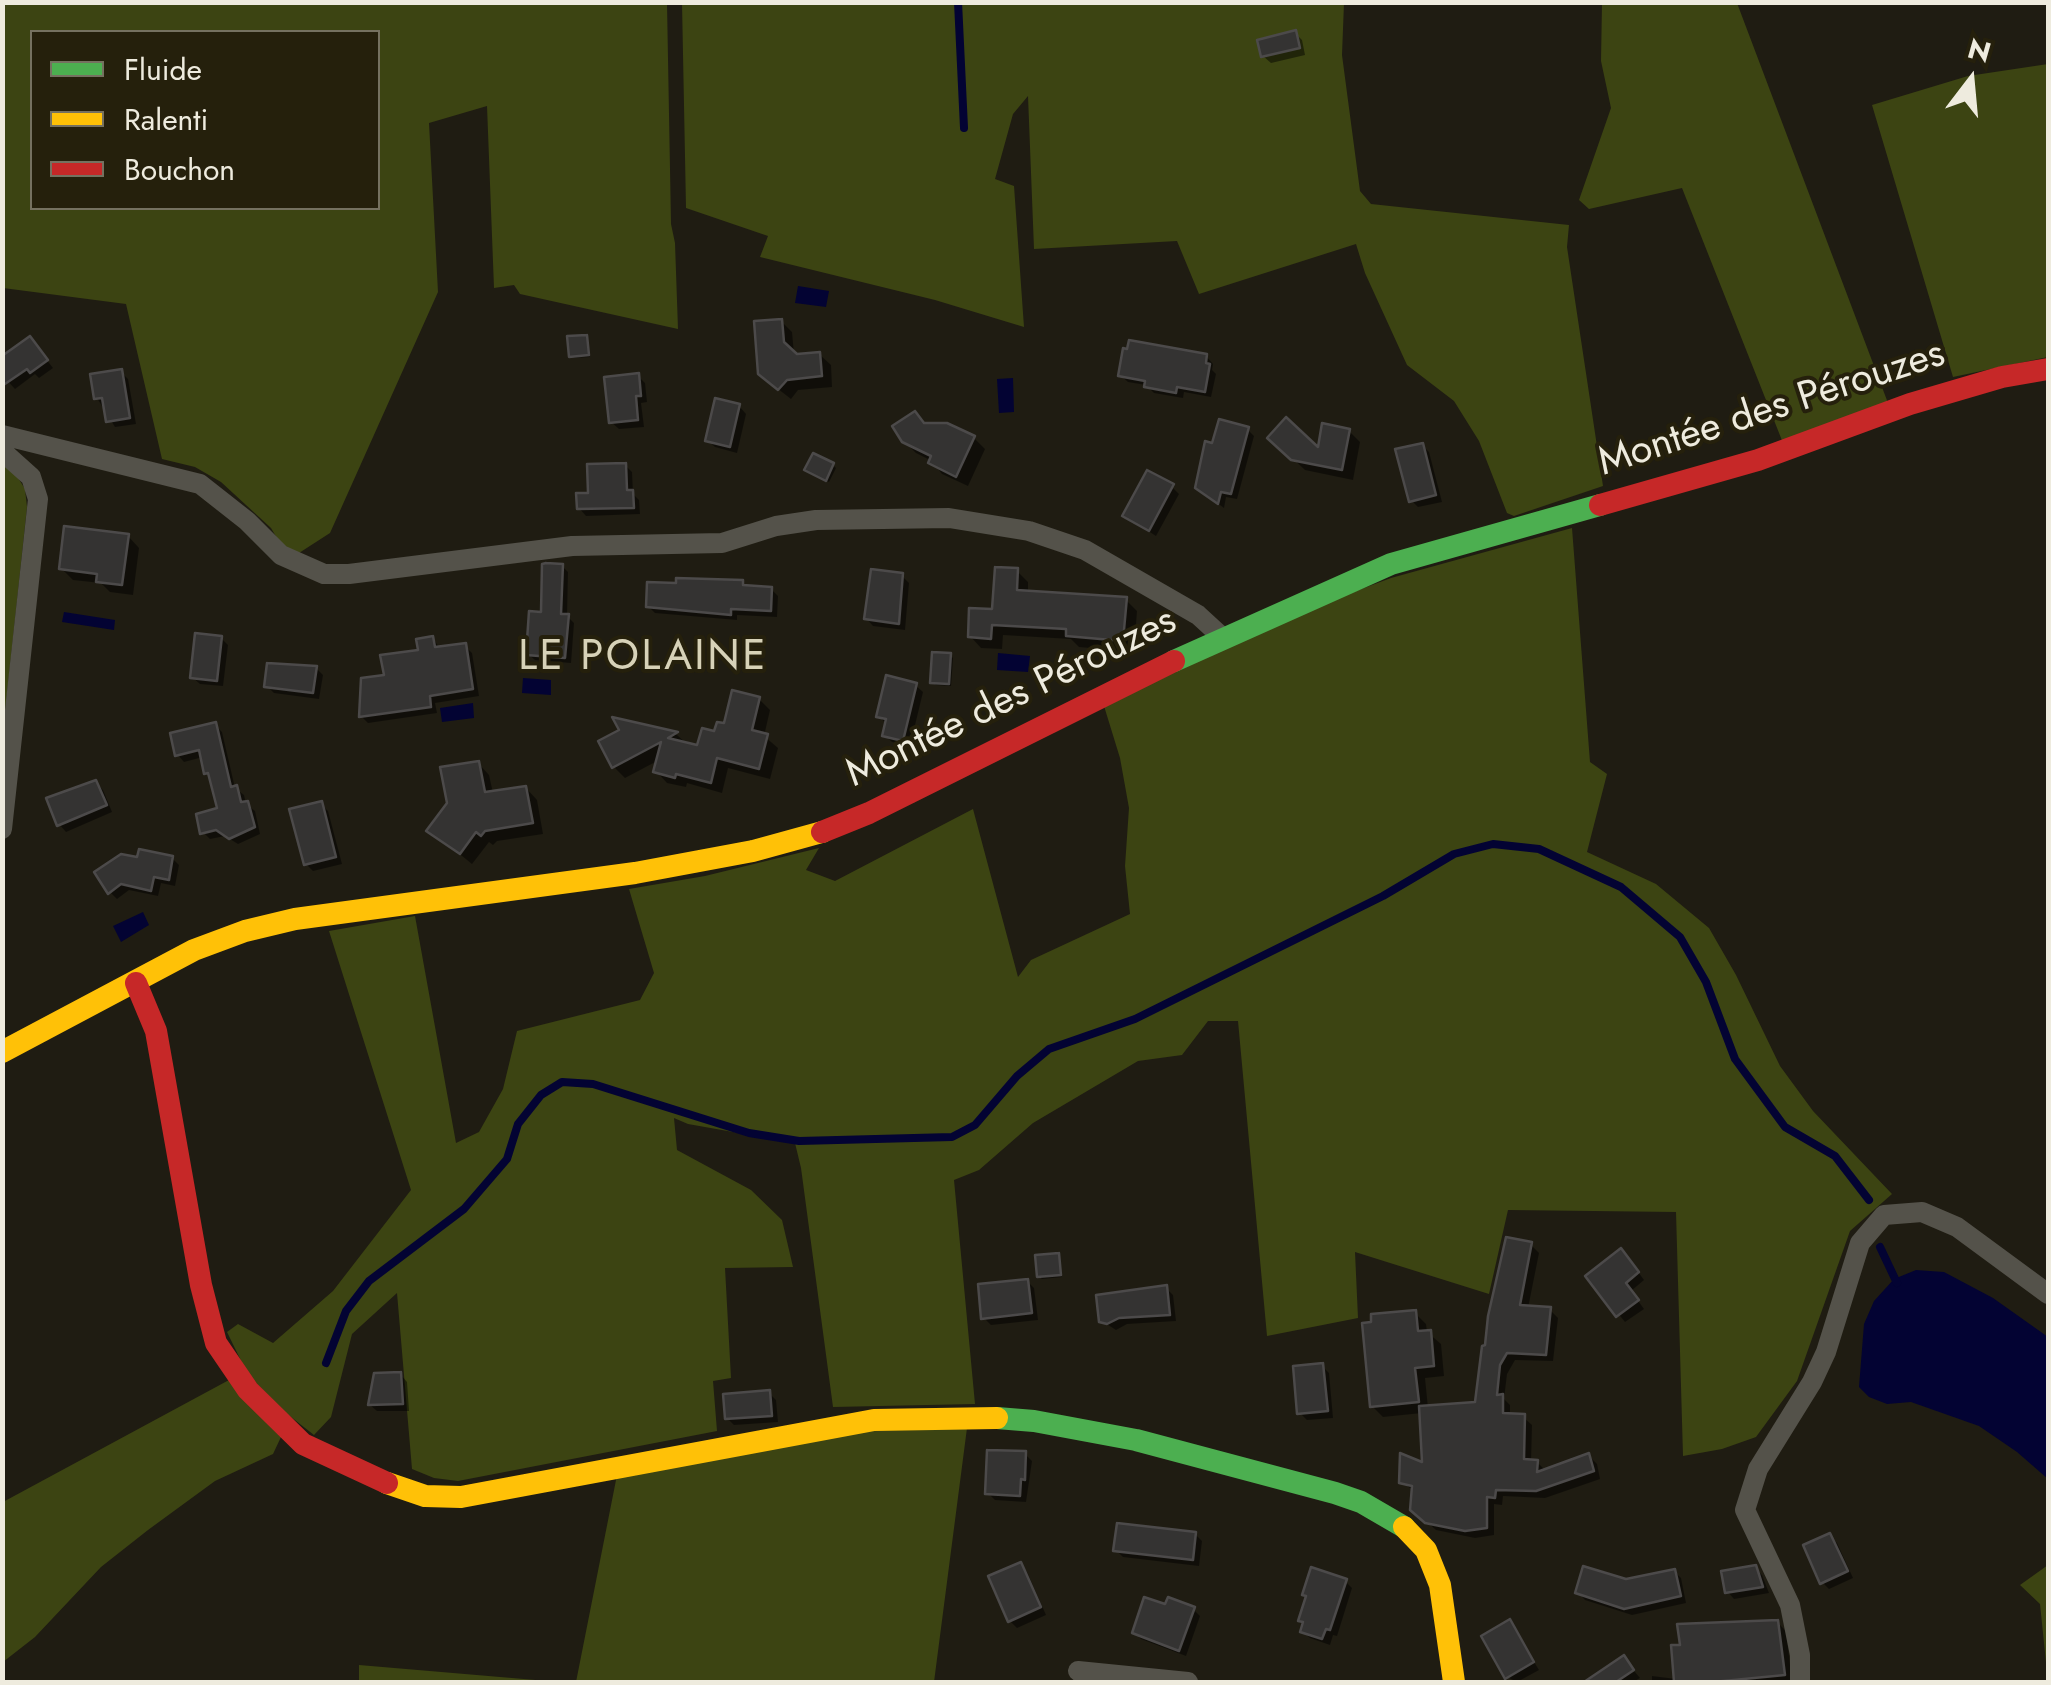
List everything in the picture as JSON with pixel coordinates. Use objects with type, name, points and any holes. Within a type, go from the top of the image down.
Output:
[{"type":"street","name":"Montée des Pérouzes","points":[[2,1052],[194,950],[245,930],[294,919],[636,873],[753,851],[818,833],[869,813],[1222,637],[1391,564],[1758,460],[1910,404],[2002,377],[2048,369]]},
{"type":"street","points":[[2,435],[200,484],[247,520],[281,555],[324,574],[601,544],[709,544],[816,520],[948,518],[1029,531],[1086,550],[1198,616],[1222,637]]},
{"type":"street","points":[[2,451],[32,478],[38,499],[2,829]]},
{"type":"street","points":[[136,983],[156,1031],[201,1285],[216,1343],[248,1390],[303,1444],[364,1475],[424,1496],[461,1498],[874,1420],[976,1416],[1034,1421],[1119,1437],[1335,1493],[1361,1502],[1405,1528],[1426,1550],[1440,1584],[1452,1681]]},
{"type":"street","points":[[1800,1682],[1800,1655],[1790,1605],[1745,1510],[1758,1469],[1826,1352],[1860,1243],[1884,1216],[1922,1212],[1957,1226],[2048,1294]]},
{"type":"street","points":[[1078,1671],[1188,1682]]},
{"type":"green space","points":[[2,3],[667,3],[671,224],[678,329],[520,294],[514,285],[494,288],[487,106],[429,123],[438,292],[330,533],[299,553],[281,545],[271,528],[221,482],[195,467],[162,459],[126,304],[3,288]]},
{"type":"green space","points":[[682,3],[1344,3],[1342,55],[1360,191],[1371,204],[1569,225],[1567,247],[1603,486],[1514,516],[1507,513],[1479,441],[1454,401],[1407,365],[1356,244],[1199,294],[1177,241],[1034,249],[1028,96],[1013,114],[995,179],[1014,186],[1024,327],[935,300],[760,257],[768,236],[686,208]]},
{"type":"green space","points":[[1602,3],[1737,3],[1888,403],[1783,443],[1682,188],[1589,209],[1579,200],[1611,108],[1601,61]]},
{"type":"green space","points":[[2048,64],[2048,357],[1953,377],[1872,105],[1968,76]]},
{"type":"green space","points":[[3,464],[15,473],[25,489],[27,507],[3,731]]},
{"type":"green space","points":[[1572,528],[1590,762],[1607,774],[1587,852],[1656,884],[1709,928],[1780,1066],[1813,1111],[1892,1194],[1850,1231],[1797,1381],[1756,1437],[1722,1449],[1683,1456],[1676,1212],[1508,1210],[1489,1294],[1355,1252],[1358,1318],[1267,1336],[1238,1021],[1208,1021],[1182,1055],[1138,1061],[1033,1123],[979,1170],[954,1180],[975,1404],[833,1407],[795,1143],[688,1124],[674,1118],[677,1150],[751,1190],[782,1220],[793,1267],[725,1268],[731,1378],[713,1381],[717,1431],[458,1481],[434,1478],[412,1469],[397,1293],[352,1334],[331,1417],[314,1435],[282,1410],[247,1373],[227,1332],[238,1324],[273,1343],[333,1291],[411,1190],[329,931],[415,916],[456,1143],[479,1132],[503,1089],[517,1031],[640,1000],[654,973],[629,889],[705,876],[819,848],[806,870],[835,881],[973,809],[1018,977],[1031,960],[1130,914],[1125,866],[1129,808],[1120,758],[1104,706],[1283,618],[1391,578]]},
{"type":"green space","points":[[229,1380],[281,1437],[273,1454],[215,1481],[148,1530],[101,1567],[35,1637],[3,1662],[3,1502]]},
{"type":"green space","points":[[869,1428],[967,1428],[934,1682],[576,1682],[617,1475]]},
{"type":"green space","points":[[2048,1565],[2048,1682],[2040,1604],[2020,1585]]},
{"type":"green space","points":[[359,1665],[559,1682],[359,1682]]},
{"type":"shaded area","points":[[798,286],[829,291],[826,307],[795,303]]},
{"type":"shaded area","points":[[1013,378],[1014,412],[999,413],[997,379]]},
{"type":"shaded area","points":[[64,612],[115,620],[114,630],[62,622]]},
{"type":"shaded area","points":[[998,653],[1030,656],[1028,672],[997,670]]},
{"type":"shaded area","points":[[523,678],[551,680],[551,695],[522,693]]},
{"type":"shaded area","points":[[473,703],[474,718],[442,722],[440,708]]},
{"type":"shaded area","points":[[143,912],[149,925],[121,942],[113,926]]},
{"type":"shaded area","points":[[1916,1270],[1944,1272],[1993,1298],[2048,1337],[2048,1479],[1979,1426],[1911,1402],[1887,1404],[1869,1397],[1859,1387],[1864,1324],[1874,1301],[1894,1279]]},
{"type":"building","points":[[1296,30],[1300,48],[1261,57],[1257,40]]},
{"type":"building","points":[[782,319],[784,342],[797,354],[820,352],[822,376],[787,380],[778,390],[758,374],[754,321]]},
{"type":"building","points":[[587,335],[589,355],[569,357],[567,336]]},
{"type":"building","points":[[30,336],[48,360],[2,386],[2,356]]},
{"type":"building","points":[[1129,340],[1207,354],[1206,363],[1210,364],[1205,392],[1177,387],[1176,393],[1144,387],[1145,381],[1118,376],[1123,348],[1127,349]]},
{"type":"building","points":[[122,369],[130,418],[106,422],[102,398],[94,399],[90,374]]},
{"type":"building","points":[[639,373],[638,420],[609,423],[604,377]]},
{"type":"building","points":[[715,398],[740,404],[730,447],[705,441]]},
{"type":"building","points":[[915,411],[924,423],[947,423],[975,436],[956,477],[928,463],[931,456],[902,442],[892,426]]},
{"type":"building","points":[[1286,417],[1318,447],[1322,423],[1350,429],[1342,470],[1291,460],[1267,438]]},
{"type":"building","points":[[1219,419],[1249,427],[1231,494],[1221,492],[1218,504],[1195,488],[1205,441],[1212,443]]},
{"type":"building","points":[[1423,443],[1436,495],[1409,502],[1395,449]]},
{"type":"building","points":[[813,453],[834,463],[826,481],[804,470]]},
{"type":"building","points":[[626,463],[627,490],[633,490],[634,508],[577,509],[576,493],[588,493],[587,464]]},
{"type":"building","points":[[1147,470],[1174,484],[1149,531],[1122,516]]},
{"type":"building","points":[[64,526],[129,534],[122,585],[96,582],[97,574],[59,569]]},
{"type":"building","points":[[542,564],[563,564],[561,614],[569,614],[565,658],[526,655],[529,611],[541,612]]},
{"type":"building","points":[[995,567],[1018,568],[1017,590],[1127,597],[1123,641],[1066,636],[1066,629],[992,625],[991,639],[968,637],[969,608],[992,609]]},
{"type":"building","points":[[871,569],[903,573],[899,624],[864,619]]},
{"type":"building","points":[[676,578],[743,580],[743,585],[772,587],[771,611],[731,609],[731,615],[646,607],[647,582],[676,583]]},
{"type":"building","points":[[195,633],[222,636],[217,681],[190,678]]},
{"type":"building","points":[[433,636],[435,647],[466,643],[473,689],[430,696],[431,707],[359,717],[361,678],[384,675],[380,655],[418,650],[416,639]]},
{"type":"building","points":[[932,652],[951,653],[949,684],[930,683]]},
{"type":"building","points":[[267,663],[317,666],[313,693],[264,687]]},
{"type":"building","points":[[886,675],[917,683],[903,741],[882,736],[886,719],[876,717]]},
{"type":"building","points":[[732,690],[760,697],[752,730],[768,734],[759,769],[717,758],[711,783],[653,772],[661,742],[612,768],[598,741],[619,730],[612,717],[678,732],[668,738],[697,745],[702,728],[714,731],[717,722],[724,723]]},
{"type":"building","points":[[216,722],[231,787],[237,785],[241,802],[248,801],[255,827],[229,839],[216,830],[200,834],[196,814],[217,808],[208,773],[204,774],[199,750],[175,756],[170,733]]},
{"type":"building","points":[[479,761],[485,792],[526,786],[533,823],[485,831],[481,836],[476,832],[460,854],[426,831],[447,803],[440,767]]},
{"type":"building","points":[[96,780],[107,805],[57,826],[46,798]]},
{"type":"building","points":[[322,801],[336,857],[304,865],[289,809]]},
{"type":"building","points":[[139,849],[173,856],[169,880],[154,877],[151,891],[121,884],[108,894],[94,872],[121,854],[137,857]]},
{"type":"building","points":[[1506,1237],[1532,1242],[1520,1305],[1551,1307],[1546,1355],[1507,1353],[1500,1365],[1497,1395],[1503,1394],[1503,1413],[1525,1414],[1524,1459],[1538,1460],[1537,1472],[1589,1453],[1594,1471],[1536,1491],[1496,1490],[1495,1498],[1487,1497],[1487,1528],[1465,1531],[1425,1523],[1410,1510],[1412,1486],[1399,1483],[1400,1453],[1422,1462],[1419,1406],[1475,1402],[1482,1346]]},
{"type":"building","points":[[1621,1248],[1639,1272],[1626,1283],[1639,1300],[1616,1317],[1585,1276]]},
{"type":"building","points":[[1059,1253],[1061,1275],[1037,1277],[1035,1255]]},
{"type":"building","points":[[1028,1279],[1032,1313],[981,1319],[978,1284]]},
{"type":"building","points":[[1167,1285],[1170,1315],[1099,1322],[1096,1295]]},
{"type":"building","points":[[1416,1310],[1418,1331],[1431,1330],[1434,1366],[1415,1368],[1419,1402],[1370,1407],[1362,1323],[1371,1322],[1371,1314]]},
{"type":"building","points":[[1323,1363],[1328,1411],[1297,1414],[1293,1366]]},
{"type":"building","points":[[401,1372],[403,1404],[368,1405],[374,1373]]},
{"type":"building","points":[[770,1390],[772,1416],[725,1419],[723,1394]]},
{"type":"building","points":[[987,1450],[1026,1451],[1020,1496],[985,1494]]},
{"type":"building","points":[[1117,1523],[1196,1532],[1193,1560],[1113,1551]]},
{"type":"building","points":[[1830,1533],[1848,1571],[1820,1584],[1803,1545]]},
{"type":"building","points":[[1021,1562],[1041,1607],[1008,1622],[988,1576]]},
{"type":"building","points":[[1756,1565],[1763,1587],[1725,1593],[1721,1571]]},
{"type":"building","points":[[1583,1566],[1626,1579],[1675,1569],[1681,1596],[1624,1609],[1575,1593]]},
{"type":"building","points":[[1311,1567],[1347,1579],[1330,1630],[1326,1629],[1322,1639],[1300,1632],[1303,1622],[1298,1621]]},
{"type":"building","points":[[1144,1597],[1165,1604],[1168,1597],[1195,1607],[1179,1651],[1132,1633]]},
{"type":"building","points":[[1510,1619],[1534,1662],[1505,1679],[1481,1636]]},
{"type":"building","points":[[1778,1620],[1785,1675],[1674,1682],[1671,1645],[1680,1645],[1677,1624]]},
{"type":"building","points":[[1624,1655],[1634,1670],[1616,1682],[1584,1682]]},
{"type":"waterway","points":[[958,2],[964,128]]},
{"type":"waterway","points":[[326,1363],[346,1311],[369,1281],[464,1209],[507,1159],[518,1124],[541,1095],[562,1082],[593,1084],[749,1133],[799,1141],[952,1137],[975,1125],[1017,1076],[1049,1049],[1135,1019],[1383,896],[1454,854],[1493,844],[1539,849],[1621,887],[1680,937],[1706,982],[1735,1059],[1785,1127],[1835,1156],[1869,1200]]},
{"type":"waterway","points":[[1880,1247],[1897,1283]]},
{"type":"traffic: fast","points":[[1174,661],[1391,564],[1600,505]]},
{"type":"traffic: fast","points":[[997,1418],[1136,1440],[1335,1493],[1361,1502],[1404,1527]]},
{"type":"traffic: slow","points":[[2,1052],[194,950],[245,931],[295,919],[635,873],[753,851],[822,832]]},
{"type":"traffic: slow","points":[[387,1483],[425,1496],[461,1497],[874,1420],[997,1418]]},
{"type":"traffic: slow","points":[[1404,1527],[1426,1550],[1440,1585],[1454,1682]]},
{"type":"traffic: jam","points":[[1600,505],[1758,460],[1910,404],[2002,377],[2048,369]]},
{"type":"traffic: jam","points":[[822,832],[869,813],[1174,661]]},
{"type":"traffic: jam","points":[[136,983],[156,1031],[201,1285],[216,1343],[248,1390],[303,1444],[387,1483]]},
{"type":"district","name":"LE POLAINE","points":[[643,659]]}]
